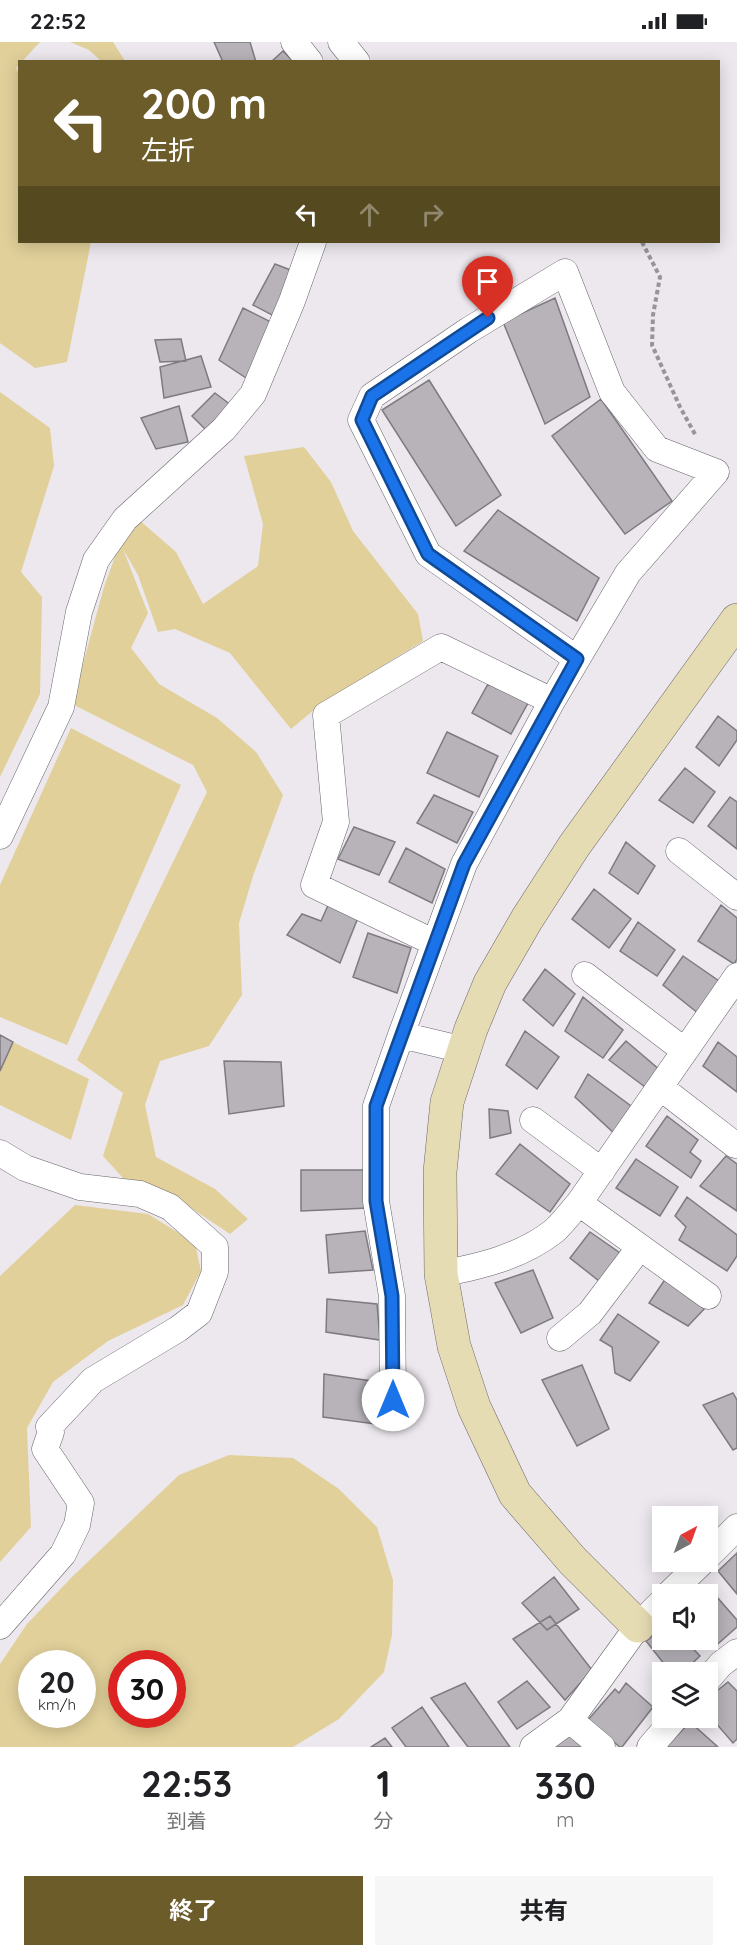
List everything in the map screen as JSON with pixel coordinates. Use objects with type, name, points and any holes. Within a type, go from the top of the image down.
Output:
[{"type":"street","points":[[294,42],[308,60]]},
{"type":"street","points":[[341,42],[355,60]]},
{"type":"street","points":[[0,836],[61,707],[79,612],[96,560],[125,519],[224,429],[253,393],[292,301],[313,243]]},
{"type":"street","points":[[393,1400],[392,1296],[376,1201],[376,1106],[464,864],[552,701],[577,659],[628,573],[716,472],[657,449],[612,392],[565,272],[469,330],[372,396],[362,420],[428,554],[577,659]]},
{"type":"street","points":[[638,1626],[572,1560],[515,1494],[474,1407],[454,1346],[441,1274],[440,1172],[447,1102],[490,983],[527,919],[574,846],[737,620]]},
{"type":"street","points":[[435,943],[314,885],[336,822],[326,715],[441,647],[552,701]]},
{"type":"street","points":[[679,851],[737,897]]},
{"type":"street","points":[[585,975],[685,1051]]},
{"type":"street","points":[[441,1274],[477,1267],[523,1251],[554,1230],[579,1203],[737,976]]},
{"type":"street","points":[[401,1035],[464,1050]]},
{"type":"street","points":[[660,1087],[735,1145]]},
{"type":"street","points":[[533,1120],[602,1171]]},
{"type":"street","points":[[0,1153],[26,1168],[80,1186],[140,1194],[170,1208],[215,1247],[215,1272],[199,1313],[178,1329],[93,1380],[49,1427],[51,1432],[45,1449],[81,1503],[77,1526],[63,1554],[0,1626]]},
{"type":"street","points":[[579,1203],[708,1296]]},
{"type":"street","points":[[560,1338],[590,1313],[640,1247]]},
{"type":"street","points":[[718,1546],[737,1527]]},
{"type":"street","points":[[679,1584],[692,1572]]},
{"type":"street","points":[[533,1747],[570,1720],[638,1626],[652,1611]]},
{"type":"street","points":[[718,1667],[737,1652]]},
{"type":"street","points":[[570,1720],[602,1747]]},
{"type":"street","points":[[650,1747],[666,1728]]},
{"type":"path","points":[[643,243],[660,277],[653,315],[652,345],[680,407],[716,472]]},
{"type":"shaded area","points":[[0,42],[40,42],[23,60],[18,60],[16,68],[18,73],[18,243],[91,243],[67,362],[35,368],[0,343]]},
{"type":"shaded area","points":[[70,42],[113,42],[124,60],[100,60],[89,50]]},
{"type":"shaded area","points":[[0,392],[50,428],[54,466],[21,572],[42,597],[40,694],[0,777]]},
{"type":"shaded area","points":[[304,447],[331,482],[353,531],[418,614],[423,641],[321,704],[291,729],[230,653],[175,629],[158,632],[138,575],[123,549],[148,613],[131,648],[159,684],[217,718],[256,752],[283,795],[253,876],[239,923],[242,995],[209,1046],[160,1061],[145,1105],[156,1157],[215,1189],[248,1219],[230,1234],[176,1198],[123,1178],[103,1156],[123,1093],[77,1060],[207,792],[193,765],[72,704],[104,587],[120,543],[138,519],[176,552],[203,604],[258,566],[263,524],[244,456]]},
{"type":"shaded area","points":[[71,728],[181,785],[67,1045],[0,1017],[0,885]]},
{"type":"shaded area","points":[[13,1042],[89,1079],[71,1140],[0,1105],[0,1071]]},
{"type":"shaded area","points":[[75,1205],[148,1214],[195,1243],[201,1271],[183,1305],[108,1341],[53,1382],[27,1428],[31,1527],[0,1562],[0,1276]]},
{"type":"shaded area","points":[[229,1455],[293,1458],[339,1489],[377,1527],[393,1580],[392,1635],[384,1672],[339,1719],[293,1747],[0,1747],[0,1664],[27,1624],[72,1577],[179,1475]]},
{"type":"building","points":[[214,42],[250,42],[255,60],[222,60]]},
{"type":"building","points":[[283,51],[292,60],[273,60]]},
{"type":"building","points":[[275,264],[293,271],[274,316],[253,305]]},
{"type":"building","points":[[555,298],[590,397],[545,424],[503,322]]},
{"type":"building","points":[[243,308],[271,322],[246,378],[219,360]]},
{"type":"building","points":[[181,339],[186,361],[160,362],[155,340]]},
{"type":"building","points":[[201,356],[211,387],[164,398],[160,367]]},
{"type":"building","points":[[429,380],[501,495],[456,526],[382,410]]},
{"type":"building","points":[[215,393],[231,405],[208,432],[192,416]]},
{"type":"building","points":[[601,399],[672,501],[625,534],[552,436]]},
{"type":"building","points":[[179,406],[188,442],[156,449],[141,418]]},
{"type":"building","points":[[498,510],[599,578],[577,621],[464,551]]},
{"type":"building","points":[[488,684],[528,703],[511,734],[472,713]]},
{"type":"building","points":[[718,716],[737,731],[737,740],[719,766],[696,747]]},
{"type":"building","points":[[447,732],[498,756],[479,797],[427,773]]},
{"type":"building","points":[[685,768],[715,792],[693,823],[659,800]]},
{"type":"building","points":[[434,795],[473,812],[457,843],[417,823]]},
{"type":"building","points":[[730,797],[737,802],[737,849],[708,826]]},
{"type":"building","points":[[354,827],[395,842],[379,875],[338,859]]},
{"type":"building","points":[[626,842],[655,866],[638,894],[609,873]]},
{"type":"building","points":[[406,848],[445,869],[432,903],[389,882]]},
{"type":"building","points":[[594,889],[631,919],[609,948],[572,919]]},
{"type":"building","points":[[330,901],[359,915],[340,963],[287,935],[302,914],[321,921]]},
{"type":"building","points":[[721,905],[737,918],[737,959],[734,964],[698,941]]},
{"type":"building","points":[[638,922],[675,950],[657,976],[620,951]]},
{"type":"building","points":[[368,933],[411,948],[397,993],[353,977]]},
{"type":"building","points":[[683,956],[719,981],[699,1014],[663,985]]},
{"type":"building","points":[[545,969],[575,994],[553,1026],[523,1000]]},
{"type":"building","points":[[583,997],[623,1030],[603,1058],[565,1031]]},
{"type":"building","points":[[525,1031],[559,1057],[537,1089],[506,1065]]},
{"type":"building","points":[[0,1035],[13,1042],[0,1071]]},
{"type":"building","points":[[626,1041],[661,1071],[649,1090],[609,1060]]},
{"type":"building","points":[[718,1042],[737,1057],[737,1092],[703,1066]]},
{"type":"building","points":[[224,1061],[281,1062],[284,1106],[229,1114]]},
{"type":"building","points":[[588,1074],[631,1106],[615,1134],[575,1097]]},
{"type":"building","points":[[489,1109],[508,1111],[511,1133],[490,1138]]},
{"type":"building","points":[[667,1116],[698,1140],[690,1152],[701,1161],[691,1178],[646,1146]]},
{"type":"building","points":[[520,1144],[570,1184],[550,1212],[496,1174]]},
{"type":"building","points":[[726,1156],[737,1164],[737,1211],[700,1186]]},
{"type":"building","points":[[636,1159],[678,1187],[660,1216],[616,1188]]},
{"type":"building","points":[[301,1170],[366,1170],[368,1208],[301,1211]]},
{"type":"building","points":[[687,1197],[737,1235],[737,1256],[727,1271],[679,1240],[686,1227],[675,1216]]},
{"type":"building","points":[[365,1231],[373,1270],[329,1273],[326,1235]]},
{"type":"building","points":[[590,1232],[623,1255],[604,1285],[570,1258]]},
{"type":"building","points":[[533,1270],[553,1318],[521,1333],[495,1283]]},
{"type":"building","points":[[666,1278],[708,1305],[688,1326],[649,1303]]},
{"type":"building","points":[[327,1299],[377,1304],[380,1340],[326,1332]]},
{"type":"building","points":[[618,1314],[659,1342],[630,1381],[615,1373],[612,1347],[600,1340]]},
{"type":"building","points":[[582,1365],[609,1429],[577,1446],[542,1380]]},
{"type":"building","points":[[324,1374],[385,1383],[383,1425],[323,1417]]},
{"type":"building","points":[[733,1393],[737,1400],[737,1448],[733,1450],[703,1405]]},
{"type":"building","points":[[737,1553],[737,1594],[718,1571]]},
{"type":"building","points":[[554,1577],[579,1609],[547,1630],[522,1603]]},
{"type":"building","points":[[718,1598],[737,1620],[737,1627],[718,1644]]},
{"type":"building","points":[[550,1616],[592,1670],[565,1700],[513,1639]]},
{"type":"building","points":[[652,1637],[652,1649],[646,1641]]},
{"type":"building","points":[[653,1650],[694,1650],[700,1656],[694,1662],[663,1662]]},
{"type":"building","points":[[527,1681],[550,1707],[517,1729],[498,1702]]},
{"type":"building","points":[[728,1682],[737,1691],[737,1739],[733,1743],[718,1726],[718,1690]]},
{"type":"building","points":[[465,1683],[510,1747],[468,1747],[431,1698]]},
{"type":"building","points":[[626,1683],[652,1706],[622,1747],[587,1721],[615,1689],[619,1693]]},
{"type":"building","points":[[422,1707],[449,1747],[406,1747],[392,1728]]},
{"type":"building","points":[[684,1728],[697,1728],[718,1747],[666,1747]]},
{"type":"building","points":[[569,1733],[586,1747],[554,1747]]},
{"type":"building","points":[[385,1738],[392,1747],[371,1747]]},
{"type":"route","points":[[393,1400],[392,1296],[376,1201],[376,1106],[464,864],[577,659],[428,554],[362,420],[372,396],[488,318]]}]
